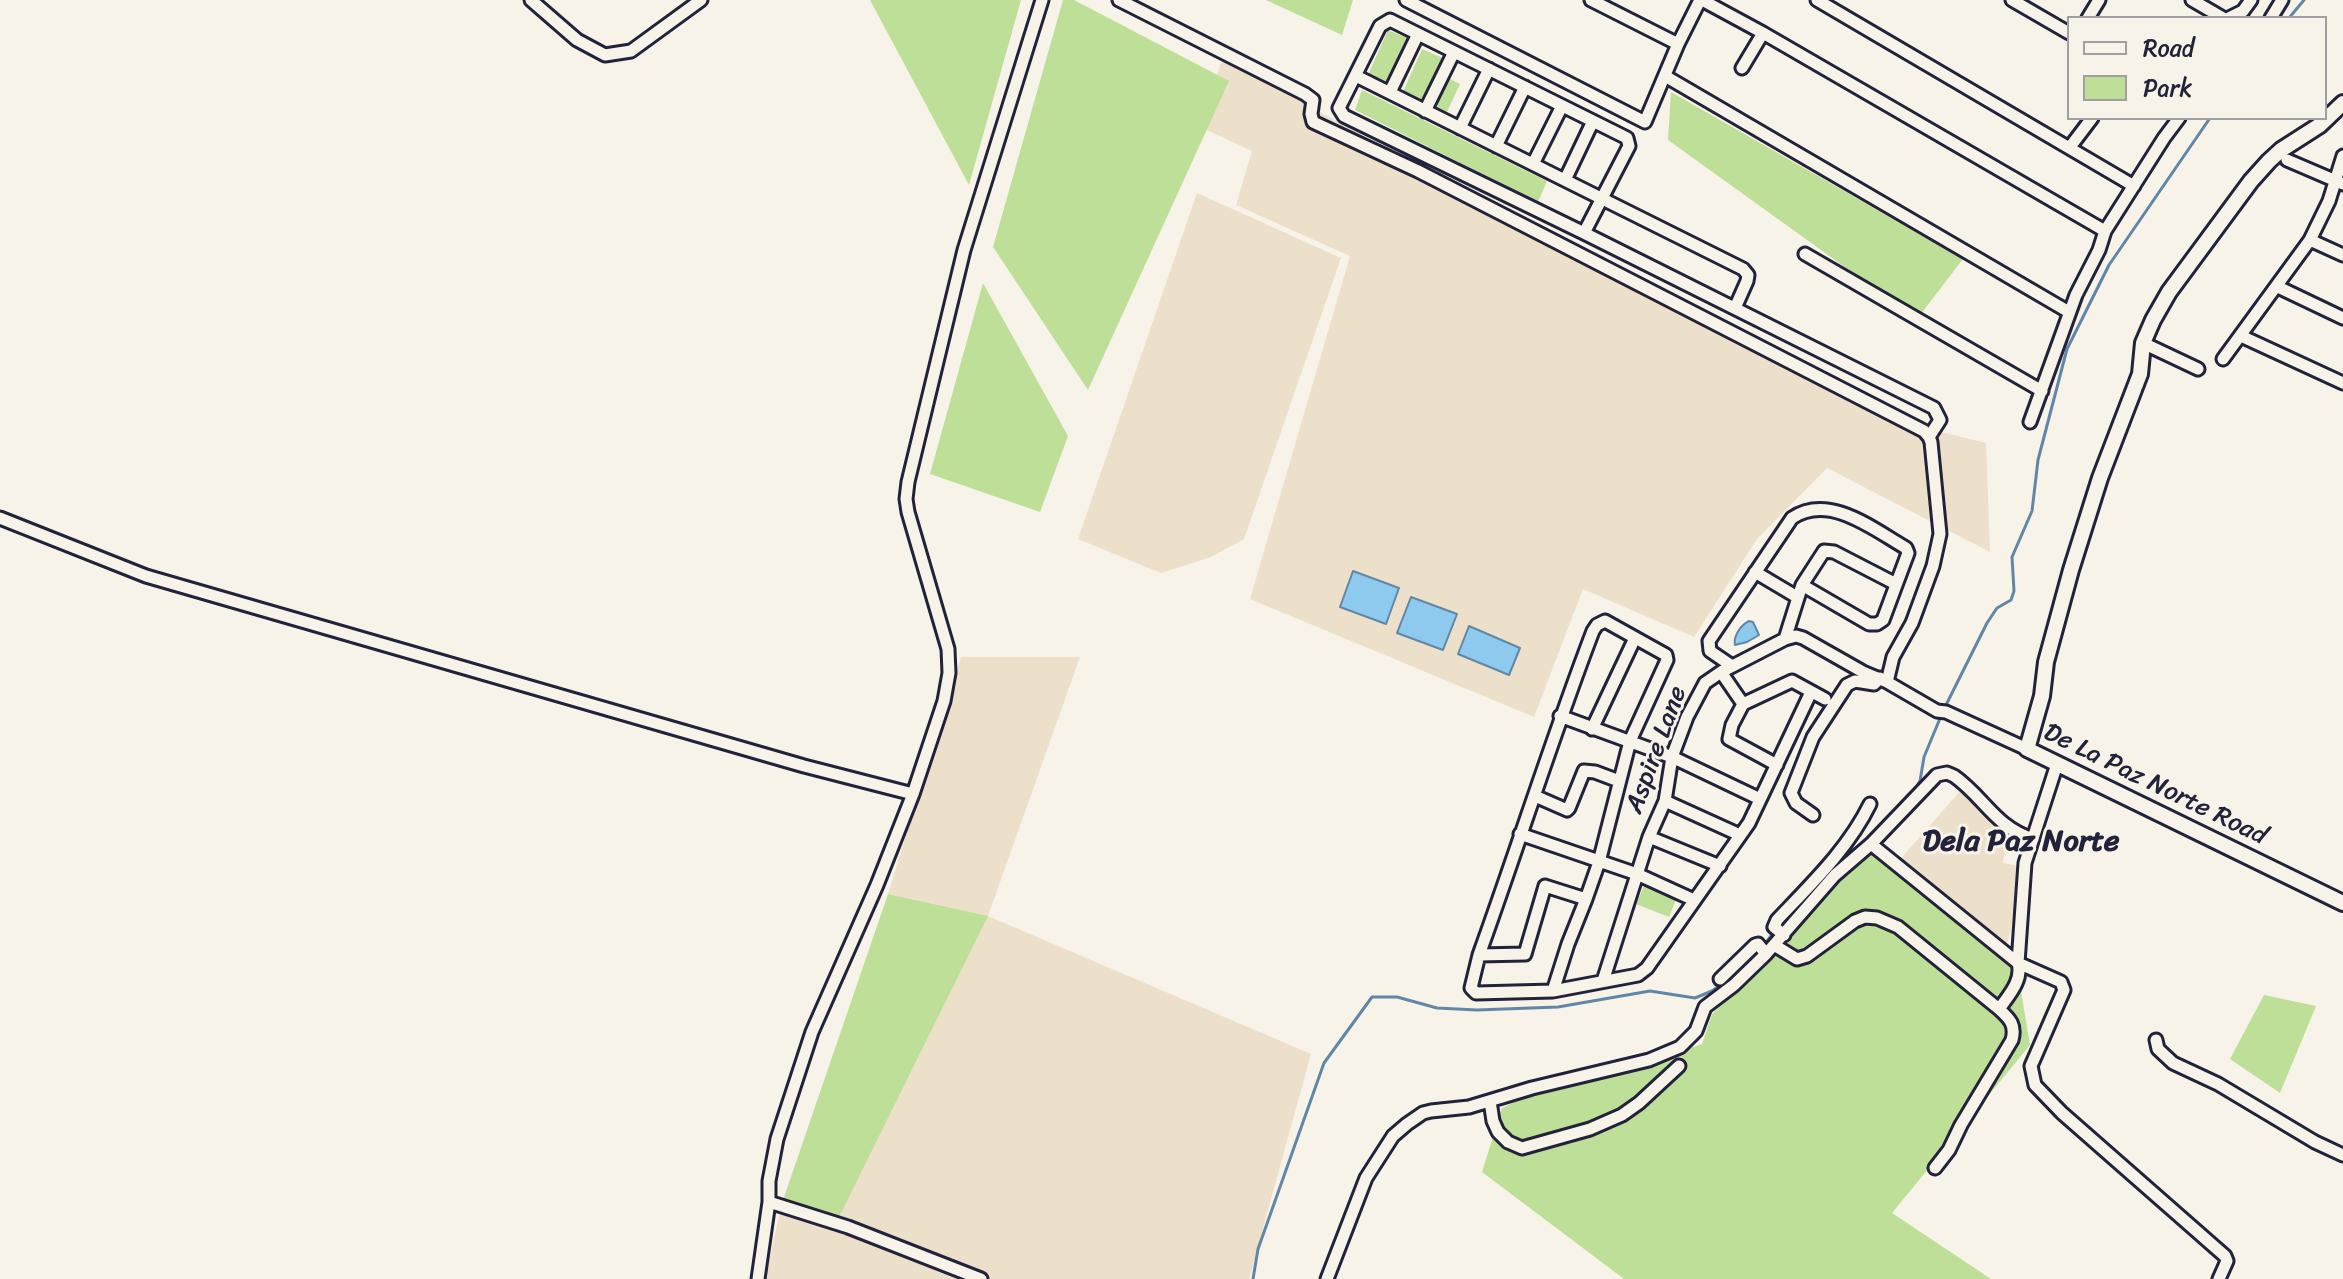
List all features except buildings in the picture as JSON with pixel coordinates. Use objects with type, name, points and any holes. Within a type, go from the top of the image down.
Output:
[{"type":"street","points":[[531,0],[577,40],[605,55],[631,51],[701,0]]},
{"type":"street","points":[[758,1279],[777,1139],[812,1032],[877,885],[913,794],[944,701],[949,673],[948,649],[908,512],[908,482],[964,250],[1042,0]]},
{"type":"street","points":[[1119,0],[1305,94],[1313,100],[1313,122],[1418,171],[1668,298],[1919,427],[1929,437],[1940,534],[1933,566],[1912,623],[1884,680],[1874,684],[1855,681],[1847,685],[1813,737],[1791,793],[1796,803],[1813,815]]},
{"type":"street","points":[[1406,0],[1645,122],[1678,44],[1701,0],[2105,231]]},
{"type":"street","points":[[1591,0],[1678,44]]},
{"type":"street","points":[[1817,0],[2134,186]]},
{"type":"street","points":[[2012,0],[2067,32]]},
{"type":"street","points":[[2192,0],[2222,16]]},
{"type":"street","points":[[2231,16],[2243,11],[2251,0]]},
{"type":"street","points":[[1584,233],[1629,146],[1627,138],[1390,20],[1380,26],[1339,108],[1344,116],[1934,408],[1940,420],[1929,437]]},
{"type":"street","points":[[1742,68],[1763,33]]},
{"type":"street","points":[[1390,92],[1418,34]]},
{"type":"street","points":[[1425,111],[1454,52]]},
{"type":"street","points":[[1460,128],[1489,69]]},
{"type":"street","points":[[1356,76],[1743,269],[1748,275],[1747,281],[1735,308]]},
{"type":"street","points":[[1665,76],[2069,312]]},
{"type":"street","points":[[1496,146],[1525,87]]},
{"type":"street","points":[[2327,118],[2343,103]]},
{"type":"street","points":[[1533,164],[1562,106]]},
{"type":"street","points":[[2070,147],[2090,120]]},
{"type":"street","points":[[2030,422],[2069,312],[2105,231],[2178,120]]},
{"type":"street","points":[[2027,749],[2071,570],[2100,478],[2140,374],[2143,343],[2169,292],[2251,181],[2281,150],[2325,120]]},
{"type":"street","points":[[1565,180],[1593,121]]},
{"type":"street","points":[[2223,359],[2310,240],[2339,182],[2343,156]]},
{"type":"street","points":[[2287,160],[2339,182]]},
{"type":"street","points":[[2310,240],[2343,255]]},
{"type":"street","points":[[1805,254],[2042,391]]},
{"type":"street","points":[[2278,287],[2343,318]]},
{"type":"street","points":[[2241,336],[2343,383]]},
{"type":"street","points":[[2143,343],[2198,369]]},
{"type":"street","points":[[1732,666],[1710,651],[1709,641],[1755,572],[1792,518],[1805,509],[1839,511],[1906,548],[1908,553],[1883,620],[1877,624],[1869,624],[1755,572]]},
{"type":"street","points":[[0,518],[146,576],[804,766],[913,794]]},
{"type":"street","points":[[1785,639],[1799,591],[1824,551],[1834,552],[1896,584]]},
{"type":"street","points":[[1553,991],[1599,862],[1630,741],[1667,660],[1666,655],[1605,621],[1597,625],[1560,716],[1479,955],[1472,982],[1473,991],[1553,991],[1643,972],[1749,823],[1811,692]]},
{"type":"street","points":[[1592,729],[1635,638]]},
{"type":"street","points":[[1785,639],[1803,638],[1863,672],[1884,680]]},
{"type":"street","name":"Aspire Lane","points":[[1603,981],[1649,837],[1665,801],[1672,757],[1687,717],[1705,683],[1785,639]]},
{"type":"street","points":[[1721,672],[1743,704]]},
{"type":"street","name":"De La Paz Norte Road","points":[[1884,680],[1942,711],[2027,749],[2343,903]]},
{"type":"street","points":[[1777,765],[1729,739],[1732,725],[1743,704],[1792,681],[1825,699]]},
{"type":"street","points":[[1560,716],[1672,757],[1760,799]]},
{"type":"street","points":[[1999,1009],[2021,972],[2018,963],[2025,863],[2057,764]]},
{"type":"street","points":[[1535,796],[1567,810],[1584,771],[1619,781]]},
{"type":"street","points":[[1327,1279],[1359,1191],[1393,1136],[1423,1113],[1469,1107],[1669,1053],[1691,1038],[1705,1007],[1738,971],[1766,949],[1779,931],[1871,844],[1937,775],[1947,773],[1959,779],[2001,824],[2033,839]]},
{"type":"street","points":[[1665,801],[1740,835]]},
{"type":"street","points":[[1779,931],[1777,920],[1849,840],[1870,804]]},
{"type":"street","points":[[1520,834],[1637,874],[1694,900]]},
{"type":"street","points":[[1649,837],[1720,866]]},
{"type":"street","points":[[1871,844],[2018,963],[2061,982],[2064,990],[2031,1066],[2035,1085],[2062,1113],[2225,1256],[2227,1261],[2219,1279]]},
{"type":"street","points":[[1479,955],[1525,954],[1545,886],[1586,899]]},
{"type":"street","points":[[1766,949],[1797,959],[1817,949],[1855,921],[1865,917],[1877,918],[1898,927],[2012,1022],[2012,1040],[1949,1150],[1935,1168]]},
{"type":"street","points":[[1720,979],[1738,971]]},
{"type":"street","points":[[2156,1040],[2158,1049],[2173,1063],[2218,1084],[2315,1142],[2343,1155]]},
{"type":"street","points":[[1490,1101],[1498,1132],[1514,1146],[1522,1148],[1590,1129],[1622,1115],[1679,1066]]},
{"type":"street","points":[[769,1202],[848,1227],[981,1279]]},
{"type":"shaded area","points":[[1223,58],[1641,290],[1941,432],[1986,443],[1990,552],[1827,468],[1757,539],[1694,637],[1583,589],[1534,717],[1250,599],[1350,256],[1236,205],[1252,151],[1198,126]]},
{"type":"shaded area","points":[[1197,193],[1341,258],[1244,539],[1211,557],[1161,573],[1078,539]]},
{"type":"shaded area","points":[[961,657],[1080,657],[988,916],[1311,1054],[1249,1279],[765,1279],[782,1203],[987,916],[888,894]]},
{"type":"shaded area","points":[[1962,789],[2008,833],[2003,863],[2018,866],[2011,930],[2005,950],[1897,863]]},
{"type":"green space","points":[[870,0],[1021,0],[969,185]]},
{"type":"green space","points":[[1063,0],[1074,0],[1229,81],[1088,390],[993,247]]},
{"type":"green space","points":[[1266,0],[1353,0],[1342,35]]},
{"type":"green space","points":[[1388,30],[1407,38],[1387,84],[1368,75]]},
{"type":"green space","points":[[1422,49],[1443,58],[1424,101],[1403,92]]},
{"type":"green space","points":[[1448,78],[1460,84],[1447,112],[1434,106]]},
{"type":"green space","points":[[1362,90],[1547,181],[1538,202],[1355,110]]},
{"type":"green space","points":[[1671,92],[1963,259],[1917,319],[1668,140]]},
{"type":"green space","points":[[983,283],[1068,436],[1040,512],[930,474]]},
{"type":"green space","points":[[1871,852],[2017,967],[2030,1045],[1892,1213],[1991,1279],[1624,1279],[1482,1172],[1502,1108],[1527,1096],[1589,1082],[1702,1044],[1712,1014],[1784,944],[1840,878]]},
{"type":"green space","points":[[1645,884],[1677,897],[1669,917],[1636,904]]},
{"type":"green space","points":[[888,894],[988,916],[837,1221],[782,1203]]},
{"type":"green space","points":[[2264,995],[2316,1006],[2280,1093],[2230,1059]]},
{"type":"water","points":[[1353,571],[1399,588],[1386,624],[1340,607]]},
{"type":"water","points":[[1411,597],[1457,614],[1443,650],[1397,633]]},
{"type":"water","points":[[1749,621],[1753,622],[1759,635],[1735,645],[1738,631]]},
{"type":"water","points":[[1469,626],[1520,648],[1509,675],[1458,654]]},
{"type":"waterway","points":[[2291,16],[2304,0]]},
{"type":"waterway","points":[[1944,709],[1987,623],[1997,608],[2011,600],[2014,591],[2012,557],[2032,511],[2038,460],[2067,349],[2109,265],[2209,120]]},
{"type":"waterway","points":[[1912,794],[1920,781],[1924,757],[1941,716]]},
{"type":"waterway","points":[[1833,868],[1882,825]]},
{"type":"waterway","points":[[1764,945],[1774,932]]},
{"type":"waterway","points":[[1253,1279],[1258,1249],[1324,1063],[1372,997],[1397,997],[1437,1008],[1477,1010],[1558,1007],[1650,991],[1695,998],[1712,991],[1746,966],[1759,951]]},
{"type":"district","name":"Dela Paz Norte","points":[[2021,842]]}]
